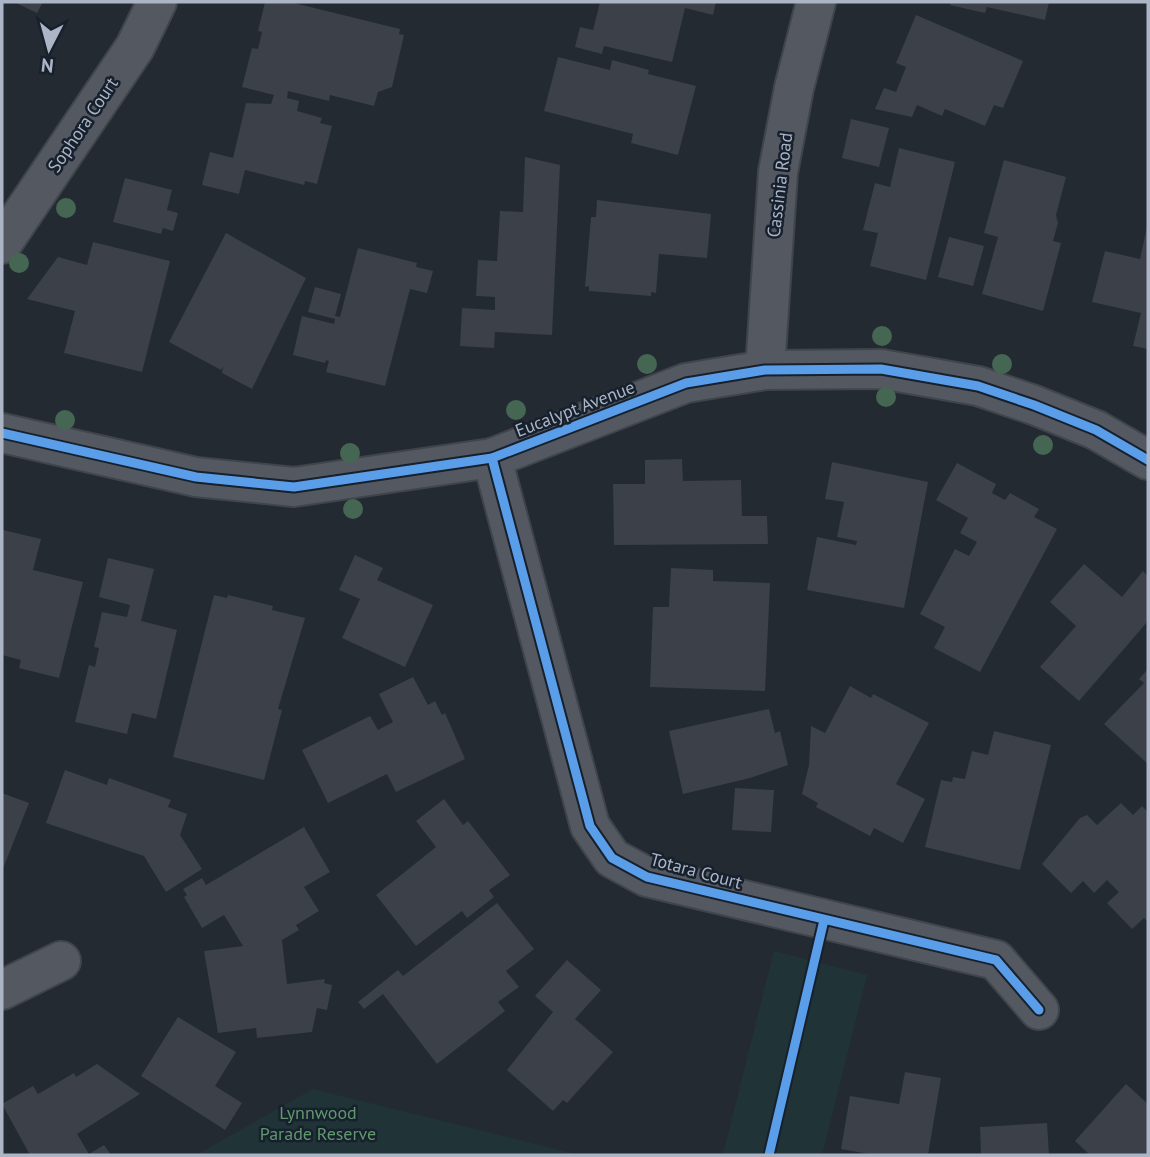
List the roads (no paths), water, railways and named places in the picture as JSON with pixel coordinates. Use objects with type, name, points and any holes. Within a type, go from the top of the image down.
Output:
[{"type":"street","name":"Sophora Court","points":[[2,244],[135,47],[157,2]]},
{"type":"street","name":"Cassinia Road","points":[[765,370],[778,172],[794,88],[816,2]]},
{"type":"street","name":"Eucalypt Avenue","points":[[2,433],[196,477],[294,487],[492,458],[686,383],[765,370],[881,369],[978,386],[1096,430],[1148,460]]},
{"type":"street","name":"Totara Court","points":[[492,458],[590,826],[612,858],[647,877],[996,960],[1039,1010]]},
{"type":"street","points":[[2,990],[61,961]]},
{"type":"park label","name":"Lynnwood Parade Reserve","points":[[318,1123]]}]
